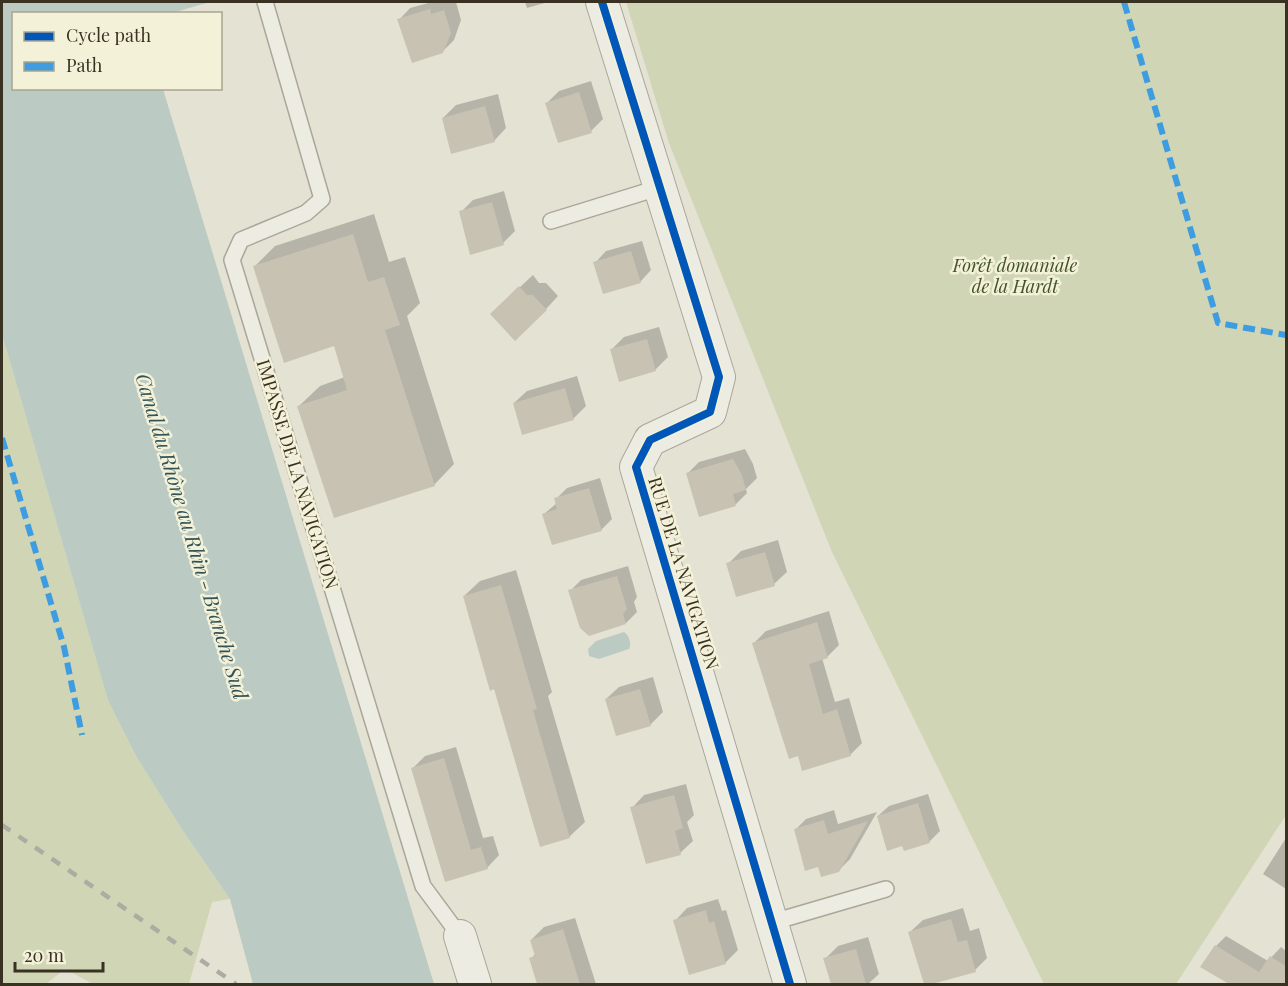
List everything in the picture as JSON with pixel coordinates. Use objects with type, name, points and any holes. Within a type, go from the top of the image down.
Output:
[{"type":"street","name":"RUE DE LA NAVIGATION","points":[[602,2],[719,376],[710,412],[650,440],[636,467],[790,984]]},
{"type":"street","name":"IMPASSE DE LA NAVIGATION","points":[[460,936],[475,984]]},
{"type":"lane","name":"IMPASSE DE LA NAVIGATION","points":[[265,2],[322,200],[306,213],[241,240],[232,260],[423,886],[460,936]]},
{"type":"lane","points":[[551,221],[661,187]]},
{"type":"lane","points":[[773,922],[885,889]]},
{"type":"green space","name":"Forêt domaniale de la Hardt","points":[[626,2],[1286,2],[1286,815],[1176,984],[1044,984],[832,552],[669,143]]},
{"type":"green space","points":[[2,334],[108,699],[136,756],[183,831],[230,899],[212,902],[189,984],[93,984],[65,969],[46,984],[2,984]]},
{"type":"water","name":"Canal du Rhône au Rhin - Branche Sud","points":[[2,2],[210,2],[175,12],[12,12],[12,90],[163,90],[434,984],[253,984],[230,899],[183,831],[136,756],[108,700],[2,334]]},
{"type":"water","points":[[624,632],[630,640],[629,649],[599,659],[589,656],[588,649],[596,641]]},
{"type":"building","points":[[430,9],[431,14],[444,10],[451,33],[443,53],[412,63],[397,19]]},
{"type":"building","points":[[579,92],[592,133],[558,143],[545,103]]},
{"type":"building","points":[[485,106],[495,142],[451,154],[442,118]]},
{"type":"building","points":[[492,202],[504,245],[470,255],[459,211]]},
{"type":"building","points":[[353,234],[368,282],[384,277],[400,325],[385,330],[435,486],[334,518],[297,406],[347,390],[334,346],[284,363],[253,266]]},
{"type":"building","points":[[631,251],[641,283],[603,294],[593,262]]},
{"type":"building","points":[[519,286],[527,295],[533,295],[547,310],[515,341],[490,314]]},
{"type":"building","points":[[647,339],[656,371],[619,382],[610,349]]},
{"type":"building","points":[[565,388],[574,420],[522,435],[513,403]]},
{"type":"building","points":[[733,459],[742,475],[746,490],[733,494],[736,506],[699,517],[686,473]]},
{"type":"building","points":[[589,488],[602,531],[552,545],[542,514],[557,509],[554,498]]},
{"type":"building","points":[[765,552],[775,586],[736,597],[726,563]]},
{"type":"building","points":[[617,576],[627,609],[623,614],[626,624],[589,636],[580,628],[568,590]]},
{"type":"building","points":[[501,585],[537,709],[533,710],[570,838],[540,847],[494,689],[490,691],[463,596]]},
{"type":"building","points":[[817,622],[828,658],[809,664],[823,714],[837,709],[851,756],[802,771],[798,756],[789,759],[752,643]]},
{"type":"building","points":[[640,689],[651,726],[616,736],[605,699]]},
{"type":"building","points":[[444,758],[471,850],[481,847],[488,869],[445,882],[411,768]]},
{"type":"building","points":[[674,795],[683,828],[675,831],[681,855],[646,864],[630,807]]},
{"type":"building","points":[[918,803],[930,843],[904,851],[902,846],[887,851],[877,816]]},
{"type":"building","points":[[824,820],[828,834],[868,821],[839,872],[821,877],[818,867],[805,871],[794,829]]},
{"type":"building","points":[[706,910],[709,923],[714,921],[726,964],[689,975],[673,920]]},
{"type":"building","points":[[951,919],[958,942],[967,940],[976,972],[924,984],[908,932]]},
{"type":"building","points":[[563,929],[580,984],[537,984],[529,958],[535,956],[530,940]]},
{"type":"building","points":[[1215,945],[1259,972],[1270,956],[1287,967],[1287,984],[1229,984],[1200,967]]},
{"type":"building","points":[[856,949],[866,984],[831,984],[823,958]]},
{"type":"railway","points":[[2,825],[236,984]]},
{"type":"marked path","points":[[1124,2],[1218,323],[1286,335]]},
{"type":"marked path","points":[[2,438],[64,647],[82,735]]},
{"type":"cycle path","points":[[602,2],[719,377],[710,412],[650,440],[636,467],[790,984]]}]
